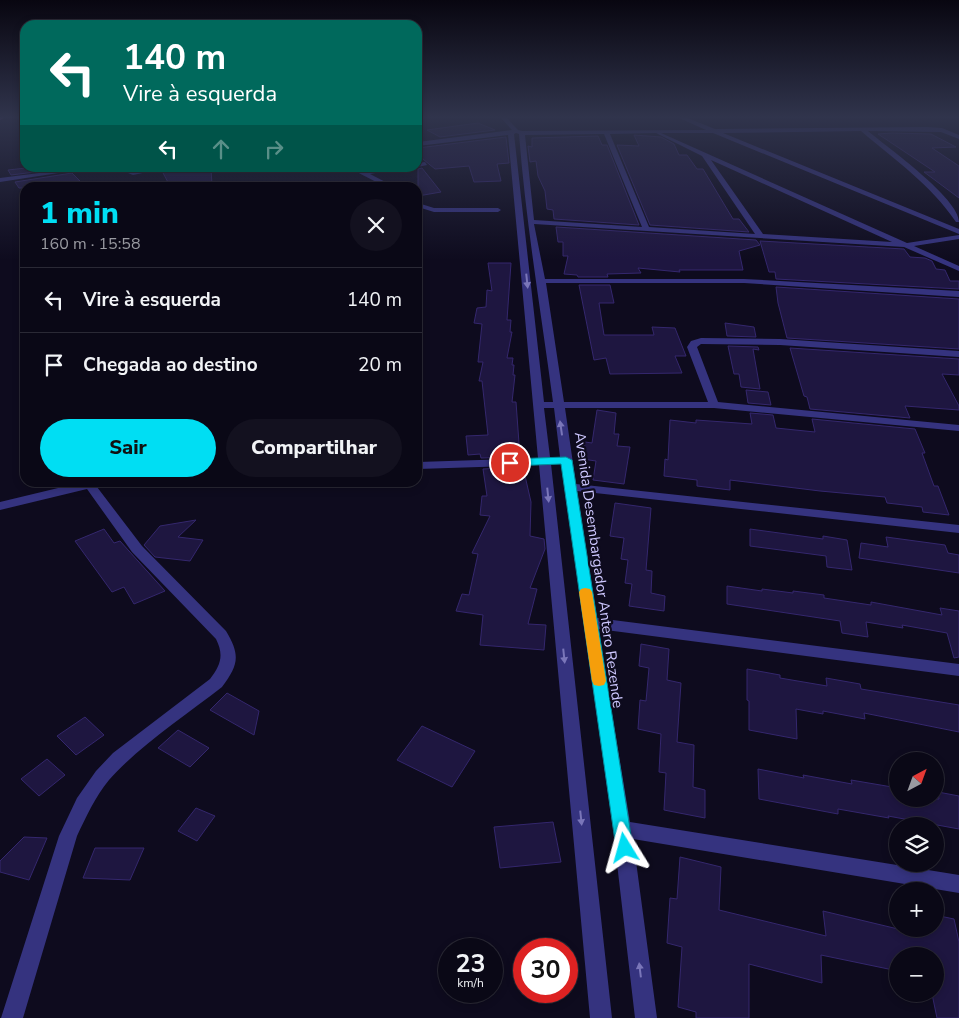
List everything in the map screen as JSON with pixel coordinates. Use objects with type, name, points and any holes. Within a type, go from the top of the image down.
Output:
[{"type":"street","name":"Avenida Desembargador Antero Rezende","points":[[519,165],[528,229],[530,323],[601,1018]]},
{"type":"street","points":[[620,165],[646,228]]},
{"type":"street","points":[[711,165],[760,235]]},
{"type":"street","points":[[724,165],[959,269]]},
{"type":"street","points":[[794,165],[959,232]]},
{"type":"street","points":[[905,165],[933,188],[959,220]]},
{"type":"street","points":[[0,180],[59,172]]},
{"type":"street","points":[[362,173],[370,172]]},
{"type":"street","points":[[362,173],[381,182]]},
{"type":"street","points":[[422,206],[434,210],[498,210]]},
{"type":"street","points":[[528,229],[646,228],[906,245],[959,237]]},
{"type":"street","name":"Avenida Desembargador Antero Rezende","points":[[528,250],[541,281],[590,623],[622,829],[646,1018]]},
{"type":"street","points":[[541,281],[744,282],[959,294]]},
{"type":"street","points":[[530,323],[547,323]]},
{"type":"street","points":[[714,405],[692,347],[694,343],[702,341],[780,342],[959,354]]},
{"type":"street","points":[[538,405],[714,405],[959,428]]},
{"type":"street","points":[[422,466],[566,460]]},
{"type":"street","points":[[0,506],[78,487]]},
{"type":"street","points":[[12,1018],[68,836],[83,804],[102,776],[120,758],[216,683],[227,669],[229,648],[221,635],[137,549],[98,487]]},
{"type":"street","points":[[570,487],[959,529]]},
{"type":"street","points":[[590,623],[959,670]]},
{"type":"street","points":[[622,829],[959,884]]},
{"type":"building","points":[[430,165],[497,165],[501,181],[474,182],[469,166],[435,169]]},
{"type":"building","points":[[536,165],[615,165],[639,225],[554,219],[553,210],[547,209],[545,191],[538,176]]},
{"type":"building","points":[[625,165],[694,165],[697,169],[703,169],[733,219],[739,219],[749,232],[650,225]]},
{"type":"building","points":[[924,165],[959,166],[959,198],[924,172],[935,172]]},
{"type":"building","points":[[422,168],[441,192],[422,195],[422,182],[418,182],[418,172],[422,172]]},
{"type":"building","points":[[20,169],[20,172],[35,172],[11,175],[8,170]]},
{"type":"building","points":[[163,172],[211,172],[212,182],[168,182]]},
{"type":"building","points":[[72,173],[80,181],[20,182],[20,188],[15,182]]},
{"type":"building","points":[[556,227],[756,240],[760,245],[739,251],[743,270],[679,270],[680,272],[638,268],[641,273],[607,274],[608,277],[578,277],[577,275],[564,274],[568,256],[563,256],[563,242],[558,242]]},
{"type":"building","points":[[760,241],[904,249],[910,257],[925,258],[932,261],[936,269],[945,270],[950,281],[959,281],[959,289],[776,279],[775,272],[769,272]]},
{"type":"building","points":[[488,263],[511,263],[507,320],[511,320],[510,332],[512,332],[507,358],[513,358],[512,365],[514,365],[513,375],[515,375],[512,402],[516,402],[520,457],[481,458],[480,454],[468,455],[466,436],[488,435],[482,381],[479,381],[483,362],[478,362],[482,324],[474,323],[477,308],[486,307],[487,290],[492,291]]},
{"type":"building","points":[[579,285],[610,285],[614,303],[599,303],[604,335],[654,335],[652,327],[675,328],[686,356],[675,356],[682,373],[610,374],[606,358],[594,360]]},
{"type":"building","points":[[776,287],[959,299],[959,349],[787,338]]},
{"type":"building","points":[[725,323],[754,327],[756,337],[727,336]]},
{"type":"building","points":[[728,346],[758,347],[759,350],[753,349],[760,389],[741,387],[739,374],[734,374]]},
{"type":"building","points":[[790,348],[959,359],[959,375],[942,374],[959,406],[959,410],[905,406],[910,418],[810,409],[807,397],[804,396]]},
{"type":"building","points":[[746,390],[768,392],[771,405],[748,403]]},
{"type":"building","points":[[597,410],[616,413],[614,434],[619,434],[617,446],[630,447],[624,484],[593,480],[596,461],[582,459],[585,442],[592,443]]},
{"type":"building","points":[[750,413],[773,415],[776,428],[815,432],[812,419],[915,429],[925,453],[922,453],[934,486],[938,486],[949,515],[923,512],[922,507],[887,503],[885,497],[730,480],[730,490],[697,486],[697,480],[664,476],[665,459],[668,460],[670,420],[696,423],[696,420],[752,424]]},
{"type":"building","points":[[523,467],[531,502],[530,536],[544,539],[545,549],[530,588],[537,589],[528,624],[546,625],[544,650],[480,645],[483,615],[456,611],[462,594],[469,595],[478,554],[472,553],[490,516],[480,515],[482,496],[487,496],[483,469]]},
{"type":"building","points":[[615,503],[651,508],[646,570],[652,571],[651,593],[665,596],[664,611],[629,606],[632,584],[625,583],[628,560],[621,559],[624,538],[610,536]]},
{"type":"building","points":[[196,520],[178,537],[203,540],[190,561],[155,557],[144,545],[160,526]]},
{"type":"building","points":[[104,529],[114,543],[120,541],[165,591],[134,604],[124,587],[112,592],[75,541]]},
{"type":"building","points":[[750,529],[823,539],[823,536],[847,540],[852,570],[827,567],[826,556],[750,546]]},
{"type":"building","points":[[886,537],[945,545],[948,553],[959,555],[959,573],[859,558],[861,543],[888,547]]},
{"type":"building","points":[[727,586],[762,591],[762,589],[824,595],[824,598],[871,605],[871,602],[942,615],[940,608],[959,611],[959,657],[954,658],[947,633],[902,625],[903,628],[866,622],[868,637],[842,633],[840,621],[727,604]]},
{"type":"building","points":[[641,644],[669,649],[667,680],[681,683],[677,742],[694,745],[693,787],[705,790],[705,818],[664,810],[666,773],[659,772],[661,734],[638,729],[640,700],[646,701],[649,668],[639,666]]},
{"type":"building","points":[[747,669],[780,675],[780,678],[827,686],[826,678],[860,684],[861,689],[959,705],[959,732],[864,713],[865,719],[823,711],[823,714],[796,709],[797,739],[749,730]]},
{"type":"building","points":[[227,693],[259,711],[254,735],[210,710]]},
{"type":"building","points":[[85,717],[104,735],[76,755],[57,736]]},
{"type":"building","points":[[422,726],[475,751],[452,787],[397,760]]},
{"type":"building","points":[[178,730],[209,748],[190,767],[158,748]]},
{"type":"building","points":[[47,759],[65,775],[39,796],[21,779]]},
{"type":"building","points":[[758,769],[804,778],[803,775],[852,784],[851,780],[889,786],[889,808],[944,808],[944,793],[959,796],[959,829],[944,826],[944,817],[888,816],[889,818],[838,809],[838,814],[759,799]]},
{"type":"building","points":[[196,808],[215,816],[197,841],[178,831]]},
{"type":"building","points":[[553,822],[561,862],[500,868],[494,827]]},
{"type":"building","points":[[24,837],[47,838],[29,880],[0,872],[0,861]]},
{"type":"building","points":[[95,848],[144,848],[130,880],[83,878]]},
{"type":"building","points":[[680,857],[721,867],[719,910],[826,936],[823,911],[889,927],[889,937],[944,937],[944,917],[954,919],[959,942],[959,1018],[937,1018],[934,1002],[944,1002],[944,947],[889,947],[889,969],[821,955],[822,983],[749,964],[749,1018],[696,1018],[696,1012],[678,1007],[682,947],[667,943],[670,898],[677,899]]},
{"type":"slow traffic","points":[[585,592],[599,681]]},
{"type":"route","points":[[510,463],[566,460],[625,848]]}]
